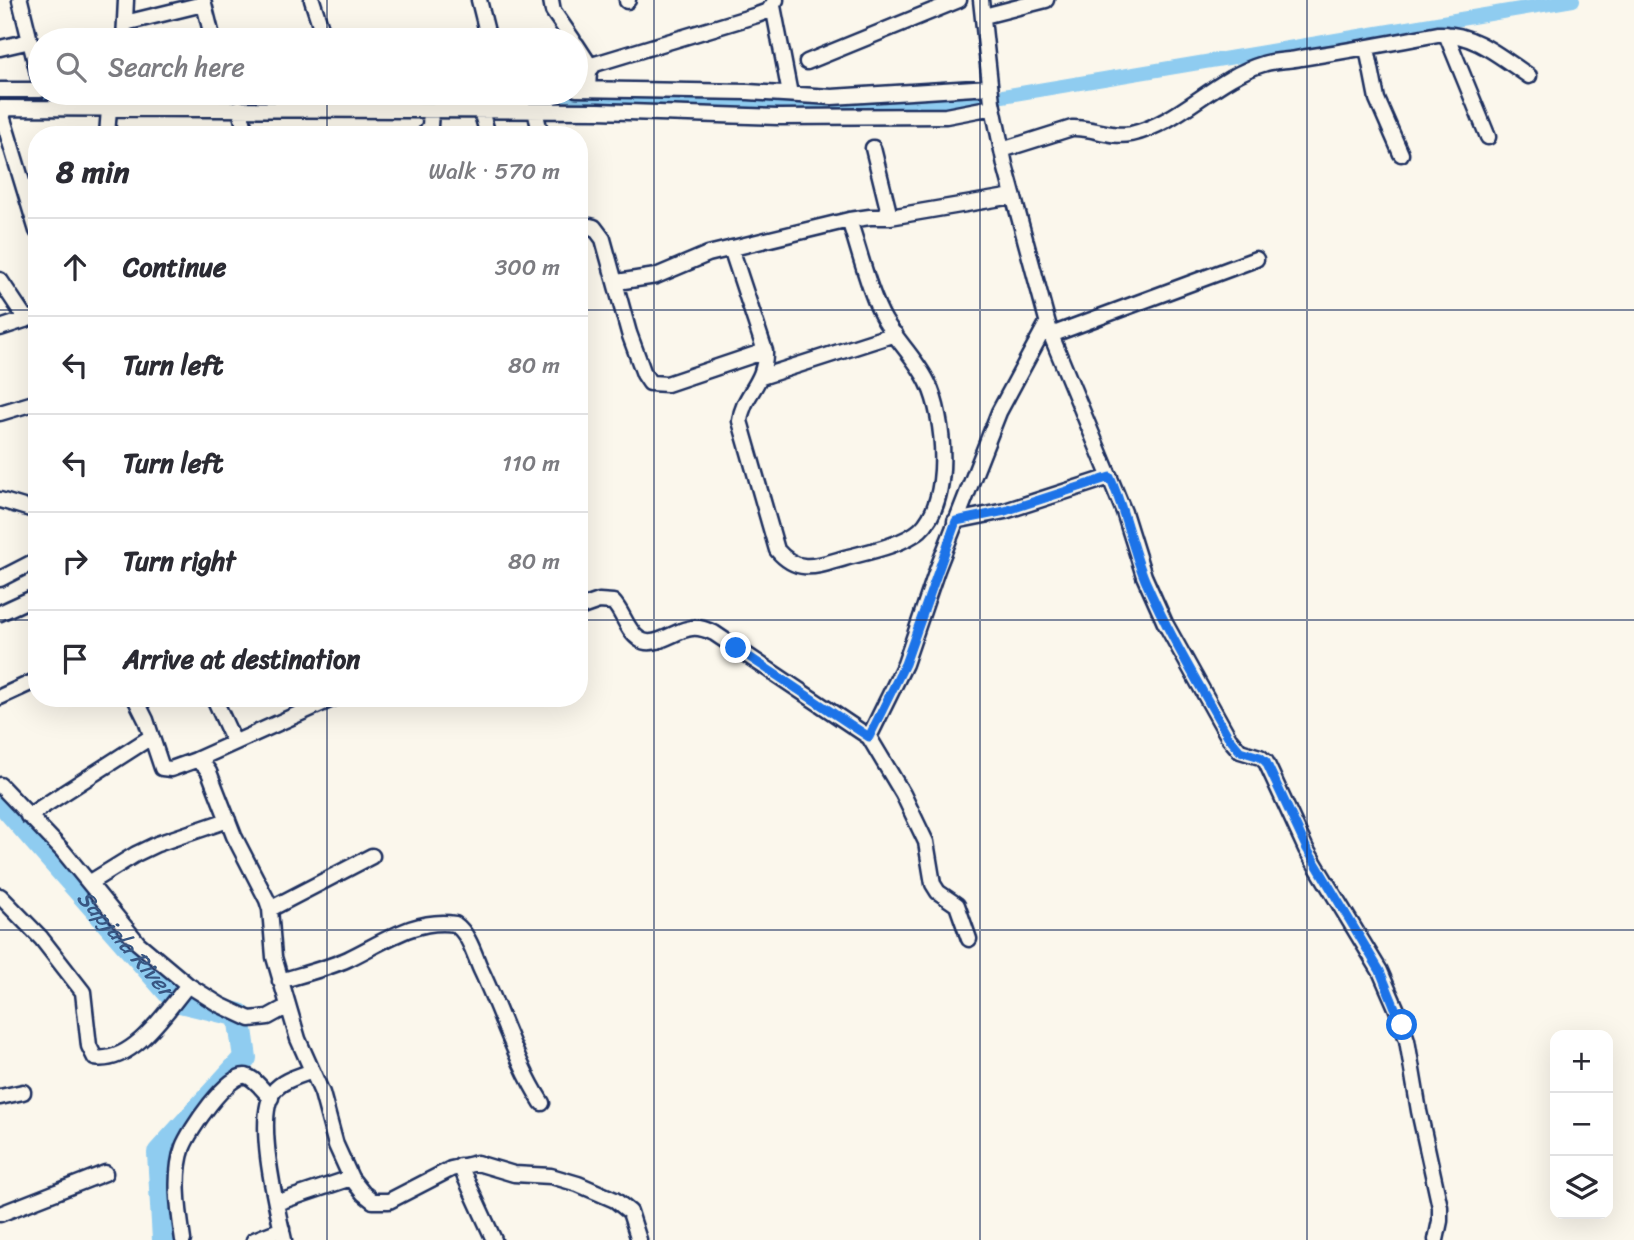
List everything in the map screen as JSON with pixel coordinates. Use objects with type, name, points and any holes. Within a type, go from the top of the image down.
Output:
[{"type":"street","points":[[22,0],[28,31]]},
{"type":"street","points":[[125,28],[126,0]]},
{"type":"street","points":[[312,0],[321,28]]},
{"type":"street","points":[[479,0],[486,28]]},
{"type":"street","points":[[551,0],[553,11],[565,28]]},
{"type":"street","points":[[807,62],[959,0]]},
{"type":"street","points":[[981,0],[991,97],[1013,196],[1049,329],[1124,512],[1144,576],[1165,622],[1229,738],[1240,751],[1260,757],[1266,762],[1307,849],[1380,971],[1397,1010],[1407,1040],[1440,1206],[1436,1240]]},
{"type":"street","points":[[984,16],[1046,0]]},
{"type":"street","points":[[125,23],[203,2],[209,28]]},
{"type":"street","points":[[591,67],[757,15],[775,3],[790,94]]},
{"type":"street","points":[[1002,150],[1072,128],[1084,127],[1114,135],[1128,135],[1179,111],[1226,82],[1263,64],[1446,34],[1477,42],[1530,76]]},
{"type":"street","points":[[1446,34],[1488,137]]},
{"type":"street","points":[[0,48],[28,41]]},
{"type":"street","points":[[1367,48],[1377,99],[1401,154]]},
{"type":"street","points":[[588,63],[591,67]]},
{"type":"street","points":[[588,77],[591,67]]},
{"type":"street","points":[[588,89],[832,97],[991,97]]},
{"type":"street","points":[[0,90],[28,93]]},
{"type":"street","points":[[230,105],[239,108],[778,117],[939,116],[991,97]]},
{"type":"street","points":[[28,99],[0,108],[28,201]]},
{"type":"street","points":[[94,105],[109,108],[166,105]]},
{"type":"street","points":[[108,126],[109,108]]},
{"type":"street","points":[[239,108],[244,126]]},
{"type":"street","points":[[430,126],[431,111]]},
{"type":"street","points":[[481,111],[485,126]]},
{"type":"street","points":[[535,111],[539,126]]},
{"type":"street","points":[[873,148],[890,217]]},
{"type":"street","points":[[617,282],[656,276],[708,254],[849,220],[890,217],[1013,196]]},
{"type":"street","points":[[731,248],[765,351],[761,377],[741,411],[740,421],[777,550],[786,561],[799,566],[815,566],[888,546],[918,532],[928,521],[940,484],[940,419],[935,400],[926,380],[879,308],[849,220]]},
{"type":"street","points":[[588,227],[600,232],[617,282],[629,333],[650,383],[667,384],[765,351]]},
{"type":"street","points":[[869,737],[905,664],[956,521],[999,412],[1049,329],[1256,259]]},
{"type":"street","points":[[0,280],[28,312]]},
{"type":"street","points":[[0,328],[28,318]]},
{"type":"street","points":[[761,377],[895,334]]},
{"type":"street","points":[[0,413],[28,405]]},
{"type":"street","points":[[956,521],[1005,511],[1110,477]]},
{"type":"street","points":[[0,500],[28,508]]},
{"type":"street","points":[[0,579],[28,565]]},
{"type":"street","points":[[0,613],[28,600]]},
{"type":"street","points":[[588,605],[607,600],[613,602],[621,610],[638,639],[646,642],[691,628],[701,628],[714,633],[869,737],[903,794],[926,842],[933,884],[938,892],[957,905],[970,939]]},
{"type":"street","points":[[0,697],[28,684]]},
{"type":"street","points":[[140,707],[162,768],[171,769],[197,760],[314,707]]},
{"type":"street","points":[[218,707],[234,742]]},
{"type":"street","points":[[28,816],[151,737]]},
{"type":"street","points":[[197,760],[209,772],[228,820],[270,909],[271,944],[300,1046],[323,1093],[336,1145],[351,1178],[363,1193],[380,1203],[389,1201],[460,1166],[477,1163],[513,1174],[551,1176],[578,1184],[623,1204],[630,1212],[639,1240]]},
{"type":"street","points":[[0,785],[62,851],[138,943],[185,989],[250,1019],[268,1017],[288,1006]]},
{"type":"street","points":[[89,883],[136,854],[158,844],[228,820]]},
{"type":"street","points":[[270,909],[372,856]]},
{"type":"street","points":[[0,896],[41,939],[83,992],[89,1046],[95,1058],[106,1059],[122,1054],[142,1039],[185,989]]},
{"type":"street","points":[[280,981],[346,960],[382,941],[430,923],[455,924],[466,935],[527,1079],[542,1103]]},
{"type":"street","points":[[254,1240],[283,1234],[267,1148],[268,1104],[274,1091],[285,1082],[312,1071]]},
{"type":"street","points":[[183,1240],[179,1211],[179,1172],[183,1148],[190,1136],[216,1098],[236,1078],[250,1077],[271,1098]]},
{"type":"street","points":[[0,1097],[23,1092]]},
{"type":"street","points":[[460,1166],[494,1240]]},
{"type":"street","points":[[0,1214],[104,1173]]},
{"type":"street","points":[[276,1203],[351,1178]]},
{"type":"waterway","points":[[588,101],[850,107],[949,105],[1573,0]]},
{"type":"waterway","points":[[0,99],[28,99]]},
{"type":"waterway","name":"Sapjala River","points":[[0,800],[176,1000],[239,1015],[245,1058],[159,1153],[164,1240]]},
{"type":"route","points":[[736,648],[869,737],[905,664],[956,521],[1005,511],[1110,477],[1144,576],[1165,622],[1229,738],[1240,751],[1260,757],[1266,762],[1307,849],[1380,971],[1402,1025]]}]
